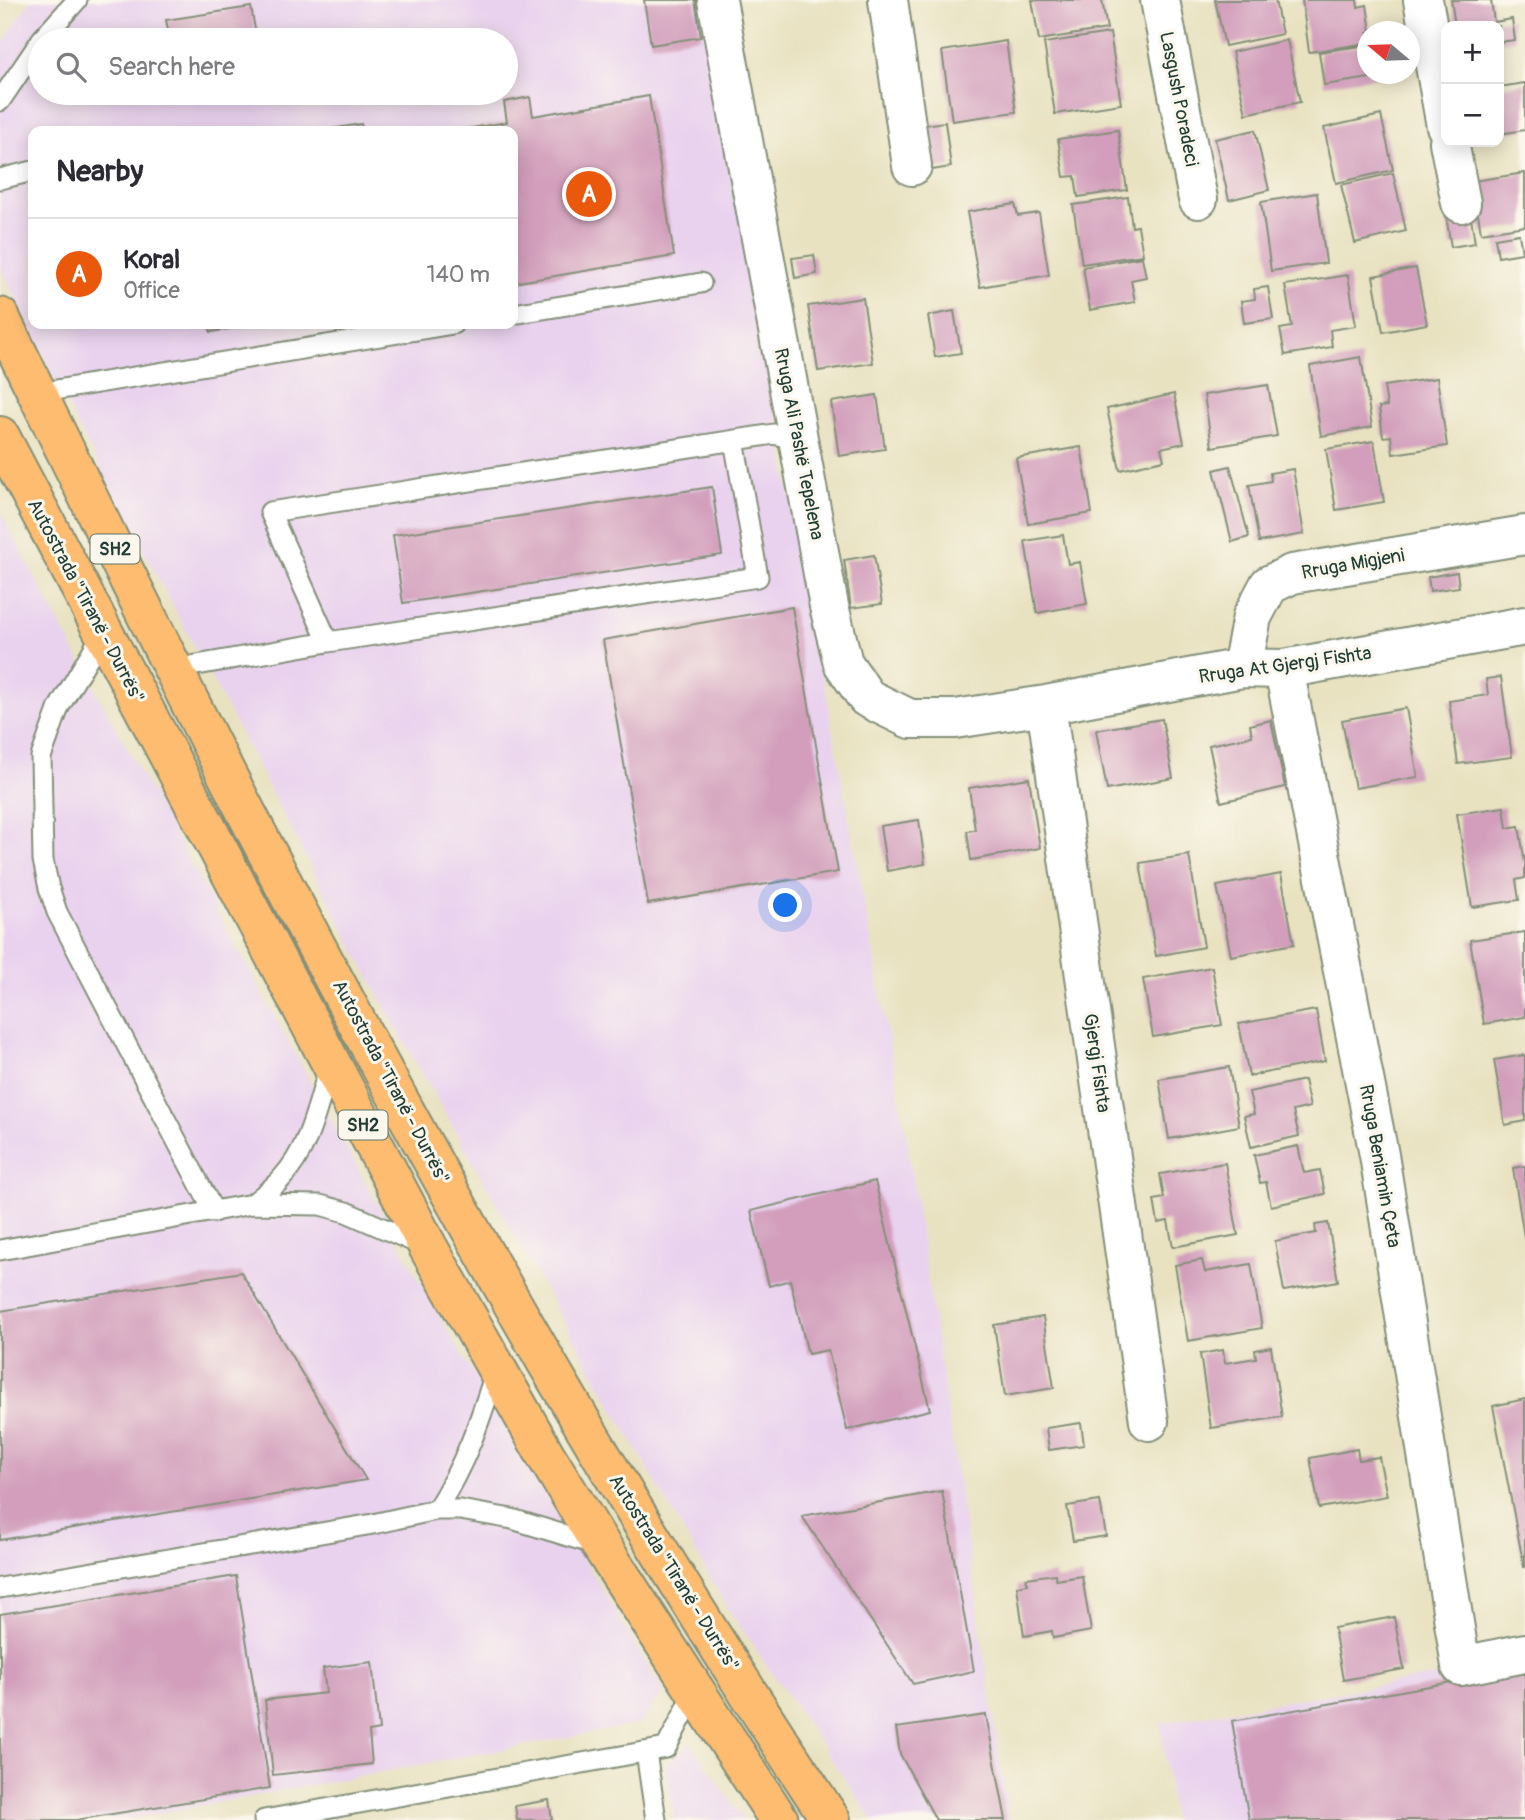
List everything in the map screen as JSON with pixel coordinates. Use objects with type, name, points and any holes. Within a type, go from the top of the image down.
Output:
[{"type":"highway","name":"Autostrada \"Tiranë - Durrës\"","points":[[0,317],[230,781],[462,1216],[583,1426],[783,1749],[831,1820]]},
{"type":"highway","name":"Autostrada \"Tiranë - Durrës\"","points":[[4,453],[103,633],[428,1247],[546,1456],[601,1547],[779,1820]]},
{"type":"street","name":"Rruga Ali Pashë Tepelena","points":[[717,0],[829,606],[843,663],[867,698],[910,719],[955,719],[1046,705]]},
{"type":"street","points":[[888,0],[912,166]]},
{"type":"street","name":"Lasgush Poradeci","points":[[1160,0],[1198,199]]},
{"type":"street","points":[[1423,0],[1441,99]]},
{"type":"street","points":[[1450,147],[1461,203]]},
{"type":"street","name":"Rruga Migjeni","points":[[1242,668],[1252,617],[1269,585],[1292,574],[1525,535]]},
{"type":"street","name":"Rruga At Gjergj Fishta","points":[[1046,705],[1242,668],[1284,669],[1525,626]]},
{"type":"street","name":"Rruga Beniamin Çeta","points":[[1284,669],[1379,1155],[1461,1666],[1525,1653]]},
{"type":"street","name":"Gjergj Fishta","points":[[1046,705],[1149,1421]]},
{"type":"lane","points":[[53,28],[78,0]]},
{"type":"lane","points":[[0,101],[28,60]]},
{"type":"lane","points":[[0,179],[28,172]]},
{"type":"lane","points":[[518,313],[701,283]]},
{"type":"lane","points":[[38,393],[423,329]]},
{"type":"lane","points":[[328,642],[270,512],[774,434],[798,440]]},
{"type":"lane","points":[[174,670],[328,642],[758,577],[734,440]]},
{"type":"lane","points":[[103,633],[59,707],[41,757],[43,860],[57,912],[214,1212]]},
{"type":"lane","points":[[252,1204],[282,1178],[298,1156],[331,1064]]},
{"type":"lane","points":[[0,1250],[252,1204],[320,1205],[346,1212],[428,1247]]},
{"type":"lane","points":[[436,1510],[474,1438],[497,1368]]},
{"type":"lane","points":[[0,1588],[373,1524],[436,1510],[460,1510],[512,1519],[601,1547]]},
{"type":"lane","points":[[264,1820],[666,1748],[695,1692]]},
{"type":"lane","points":[[646,1752],[656,1820]]},
{"type":"shaded area","points":[[31,0],[701,0],[905,1129],[1009,1820],[873,1820],[728,1609],[392,1020],[80,430],[31,329],[518,329],[518,126],[28,126],[28,323],[0,266],[0,47]]},
{"type":"shaded area","points":[[0,511],[436,1311],[663,1692],[639,1724],[123,1820],[0,1820]]},
{"type":"shaded area","points":[[1525,1661],[1525,1820],[1173,1820],[1160,1723]]},
{"type":"shaded area","points":[[690,1742],[744,1820],[675,1820],[665,1766]]},
{"type":"building","points":[[644,0],[695,0],[701,37],[651,45]]},
{"type":"building","points":[[1032,0],[1102,0],[1107,29],[1039,40]]},
{"type":"building","points":[[1215,0],[1275,0],[1282,34],[1225,46]]},
{"type":"building","points":[[1302,0],[1357,0],[1358,7],[1367,5],[1369,21],[1357,21],[1357,45],[1309,52]]},
{"type":"building","points":[[1451,0],[1491,0],[1494,21],[1454,21]]},
{"type":"building","points":[[251,7],[255,28],[168,28],[166,20]]},
{"type":"building","points":[[1512,19],[1515,40],[1504,41],[1504,21],[1500,21]]},
{"type":"building","points":[[1110,33],[1121,104],[1055,114],[1044,43]]},
{"type":"building","points":[[1287,40],[1300,102],[1246,114],[1232,52]]},
{"type":"building","points":[[1006,41],[1016,112],[952,121],[942,51]]},
{"type":"building","points":[[1357,47],[1357,80],[1324,85],[1319,52]]},
{"type":"building","points":[[1525,83],[1525,130],[1504,133],[1504,86]]},
{"type":"building","points":[[649,96],[674,256],[518,282],[518,126],[484,126],[507,122],[504,105],[518,105],[518,99],[530,97],[533,116]]},
{"type":"building","points":[[1381,115],[1393,170],[1336,183],[1324,128]]},
{"type":"building","points":[[945,122],[951,167],[919,172],[912,127]]},
{"type":"building","points":[[1118,130],[1127,190],[1078,197],[1075,176],[1064,177],[1058,139]]},
{"type":"building","points":[[1255,130],[1269,190],[1229,200],[1215,139]]},
{"type":"building","points":[[1393,173],[1406,231],[1355,243],[1341,185]]},
{"type":"building","points":[[1525,173],[1525,226],[1481,233],[1473,181]]},
{"type":"building","points":[[1317,193],[1326,263],[1271,271],[1261,202]]},
{"type":"building","points":[[1128,197],[1132,227],[1138,226],[1143,255],[1082,264],[1073,205]]},
{"type":"building","points":[[1015,204],[1018,216],[1039,213],[1049,275],[980,287],[967,212]]},
{"type":"building","points":[[1470,212],[1475,243],[1451,247],[1446,216]]},
{"type":"building","points":[[1519,234],[1522,253],[1498,257],[1495,238]]},
{"type":"building","points":[[814,255],[817,274],[795,278],[792,258]]},
{"type":"building","points":[[1142,257],[1146,277],[1131,280],[1135,302],[1090,310],[1083,267]]},
{"type":"building","points":[[1416,268],[1427,324],[1383,332],[1373,276]]},
{"type":"building","points":[[1348,275],[1356,326],[1330,330],[1332,347],[1285,355],[1280,329],[1292,327],[1285,285]]},
{"type":"building","points":[[1268,287],[1273,319],[1244,323],[1241,301],[1255,299],[1254,289]]},
{"type":"building","points":[[863,298],[873,363],[818,371],[808,306]]},
{"type":"building","points":[[954,311],[961,353],[935,357],[928,316]]},
{"type":"building","points":[[1361,357],[1372,427],[1321,436],[1310,366]]},
{"type":"building","points":[[1437,378],[1447,446],[1393,454],[1391,436],[1383,437],[1379,407],[1387,406],[1384,386]]},
{"type":"building","points":[[1268,385],[1277,436],[1212,447],[1204,395]]},
{"type":"building","points":[[1174,394],[1184,443],[1161,448],[1164,460],[1120,470],[1107,409]]},
{"type":"building","points":[[877,395],[885,449],[839,456],[831,402]]},
{"type":"building","points":[[1374,441],[1384,502],[1336,510],[1326,449]]},
{"type":"building","points":[[1081,447],[1092,513],[1028,524],[1016,458]]},
{"type":"building","points":[[1230,466],[1249,537],[1232,542],[1214,470]]},
{"type":"building","points":[[1293,469],[1304,534],[1259,542],[1249,485],[1271,481],[1270,473]]},
{"type":"building","points":[[712,487],[722,555],[403,603],[393,535]]},
{"type":"building","points":[[1063,535],[1068,564],[1080,562],[1087,604],[1037,613],[1025,541]]},
{"type":"building","points":[[874,555],[882,604],[851,608],[844,560]]},
{"type":"building","points":[[1457,572],[1459,587],[1430,591],[1428,577]]},
{"type":"building","points":[[792,607],[838,872],[648,904],[603,640]]},
{"type":"building","points":[[1501,677],[1512,757],[1458,764],[1449,701],[1488,695],[1486,679]]},
{"type":"building","points":[[1406,708],[1418,777],[1355,788],[1342,720]]},
{"type":"building","points":[[1162,719],[1173,778],[1107,790],[1096,730]]},
{"type":"building","points":[[1271,720],[1285,787],[1221,802],[1209,745],[1252,736],[1250,725]]},
{"type":"building","points":[[1029,778],[1040,848],[971,860],[967,831],[975,830],[969,788]]},
{"type":"building","points":[[1504,807],[1507,828],[1519,826],[1525,863],[1525,878],[1516,880],[1519,900],[1472,907],[1457,814]]},
{"type":"building","points":[[919,820],[925,864],[887,871],[880,826]]},
{"type":"building","points":[[1189,855],[1204,947],[1156,956],[1140,863]]},
{"type":"building","points":[[1281,874],[1294,944],[1231,956],[1217,886]]},
{"type":"building","points":[[1525,932],[1525,1017],[1484,1024],[1470,940]]},
{"type":"building","points":[[1212,967],[1222,1025],[1153,1037],[1143,979]]},
{"type":"building","points":[[1316,1010],[1325,1061],[1249,1076],[1239,1024]]},
{"type":"building","points":[[1525,1055],[1525,1121],[1505,1125],[1494,1060]]},
{"type":"building","points":[[1229,1067],[1239,1126],[1169,1139],[1159,1079]]},
{"type":"building","points":[[1304,1080],[1310,1107],[1293,1111],[1299,1136],[1251,1147],[1244,1116],[1254,1114],[1249,1092]]},
{"type":"building","points":[[1298,1146],[1304,1173],[1320,1170],[1325,1194],[1271,1206],[1266,1182],[1260,1183],[1254,1155]]},
{"type":"building","points":[[1225,1163],[1238,1235],[1173,1247],[1168,1221],[1158,1223],[1154,1200],[1164,1198],[1160,1174]]},
{"type":"building","points":[[1525,1166],[1525,1237],[1524,1237],[1513,1168]]},
{"type":"building","points":[[875,1181],[930,1410],[847,1430],[828,1350],[808,1354],[790,1280],[769,1286],[751,1211]]},
{"type":"building","points":[[1328,1223],[1338,1281],[1284,1291],[1275,1241],[1316,1233],[1315,1225]]},
{"type":"building","points":[[1202,1260],[1205,1272],[1251,1264],[1262,1328],[1188,1341],[1175,1265]]},
{"type":"building","points":[[241,1272],[366,1480],[0,1540],[0,1311]]},
{"type":"building","points":[[1043,1317],[1054,1388],[1005,1396],[994,1325]]},
{"type":"building","points":[[1271,1347],[1282,1417],[1211,1428],[1200,1354],[1223,1350],[1225,1363],[1256,1358],[1255,1350]]},
{"type":"building","points":[[1525,1399],[1525,1567],[1524,1567],[1493,1406]]},
{"type":"building","points":[[1081,1423],[1084,1445],[1049,1450],[1046,1428]]},
{"type":"building","points":[[1357,1449],[1359,1460],[1379,1457],[1387,1496],[1319,1508],[1310,1458]]},
{"type":"building","points":[[942,1491],[974,1671],[913,1684],[802,1516]]},
{"type":"building","points":[[1100,1501],[1106,1536],[1073,1541],[1067,1506]]},
{"type":"building","points":[[1055,1574],[1056,1580],[1082,1576],[1091,1631],[1053,1638],[1052,1631],[1024,1636],[1017,1586],[1028,1584],[1026,1578]]},
{"type":"building","points":[[236,1576],[270,1788],[76,1820],[0,1820],[0,1614]]},
{"type":"building","points":[[1394,1617],[1404,1669],[1343,1680],[1334,1628]]},
{"type":"building","points":[[372,1662],[379,1730],[369,1732],[372,1764],[273,1775],[265,1700],[326,1693],[323,1668]]},
{"type":"building","points":[[1525,1669],[1525,1820],[1249,1820],[1232,1721]]},
{"type":"building","points":[[986,1715],[1006,1820],[936,1820],[900,1754],[896,1728]]},
{"type":"building","points":[[549,1800],[552,1820],[517,1820],[515,1806]]},
{"type":"place","name":"Koral","points":[[589,194]]}]
